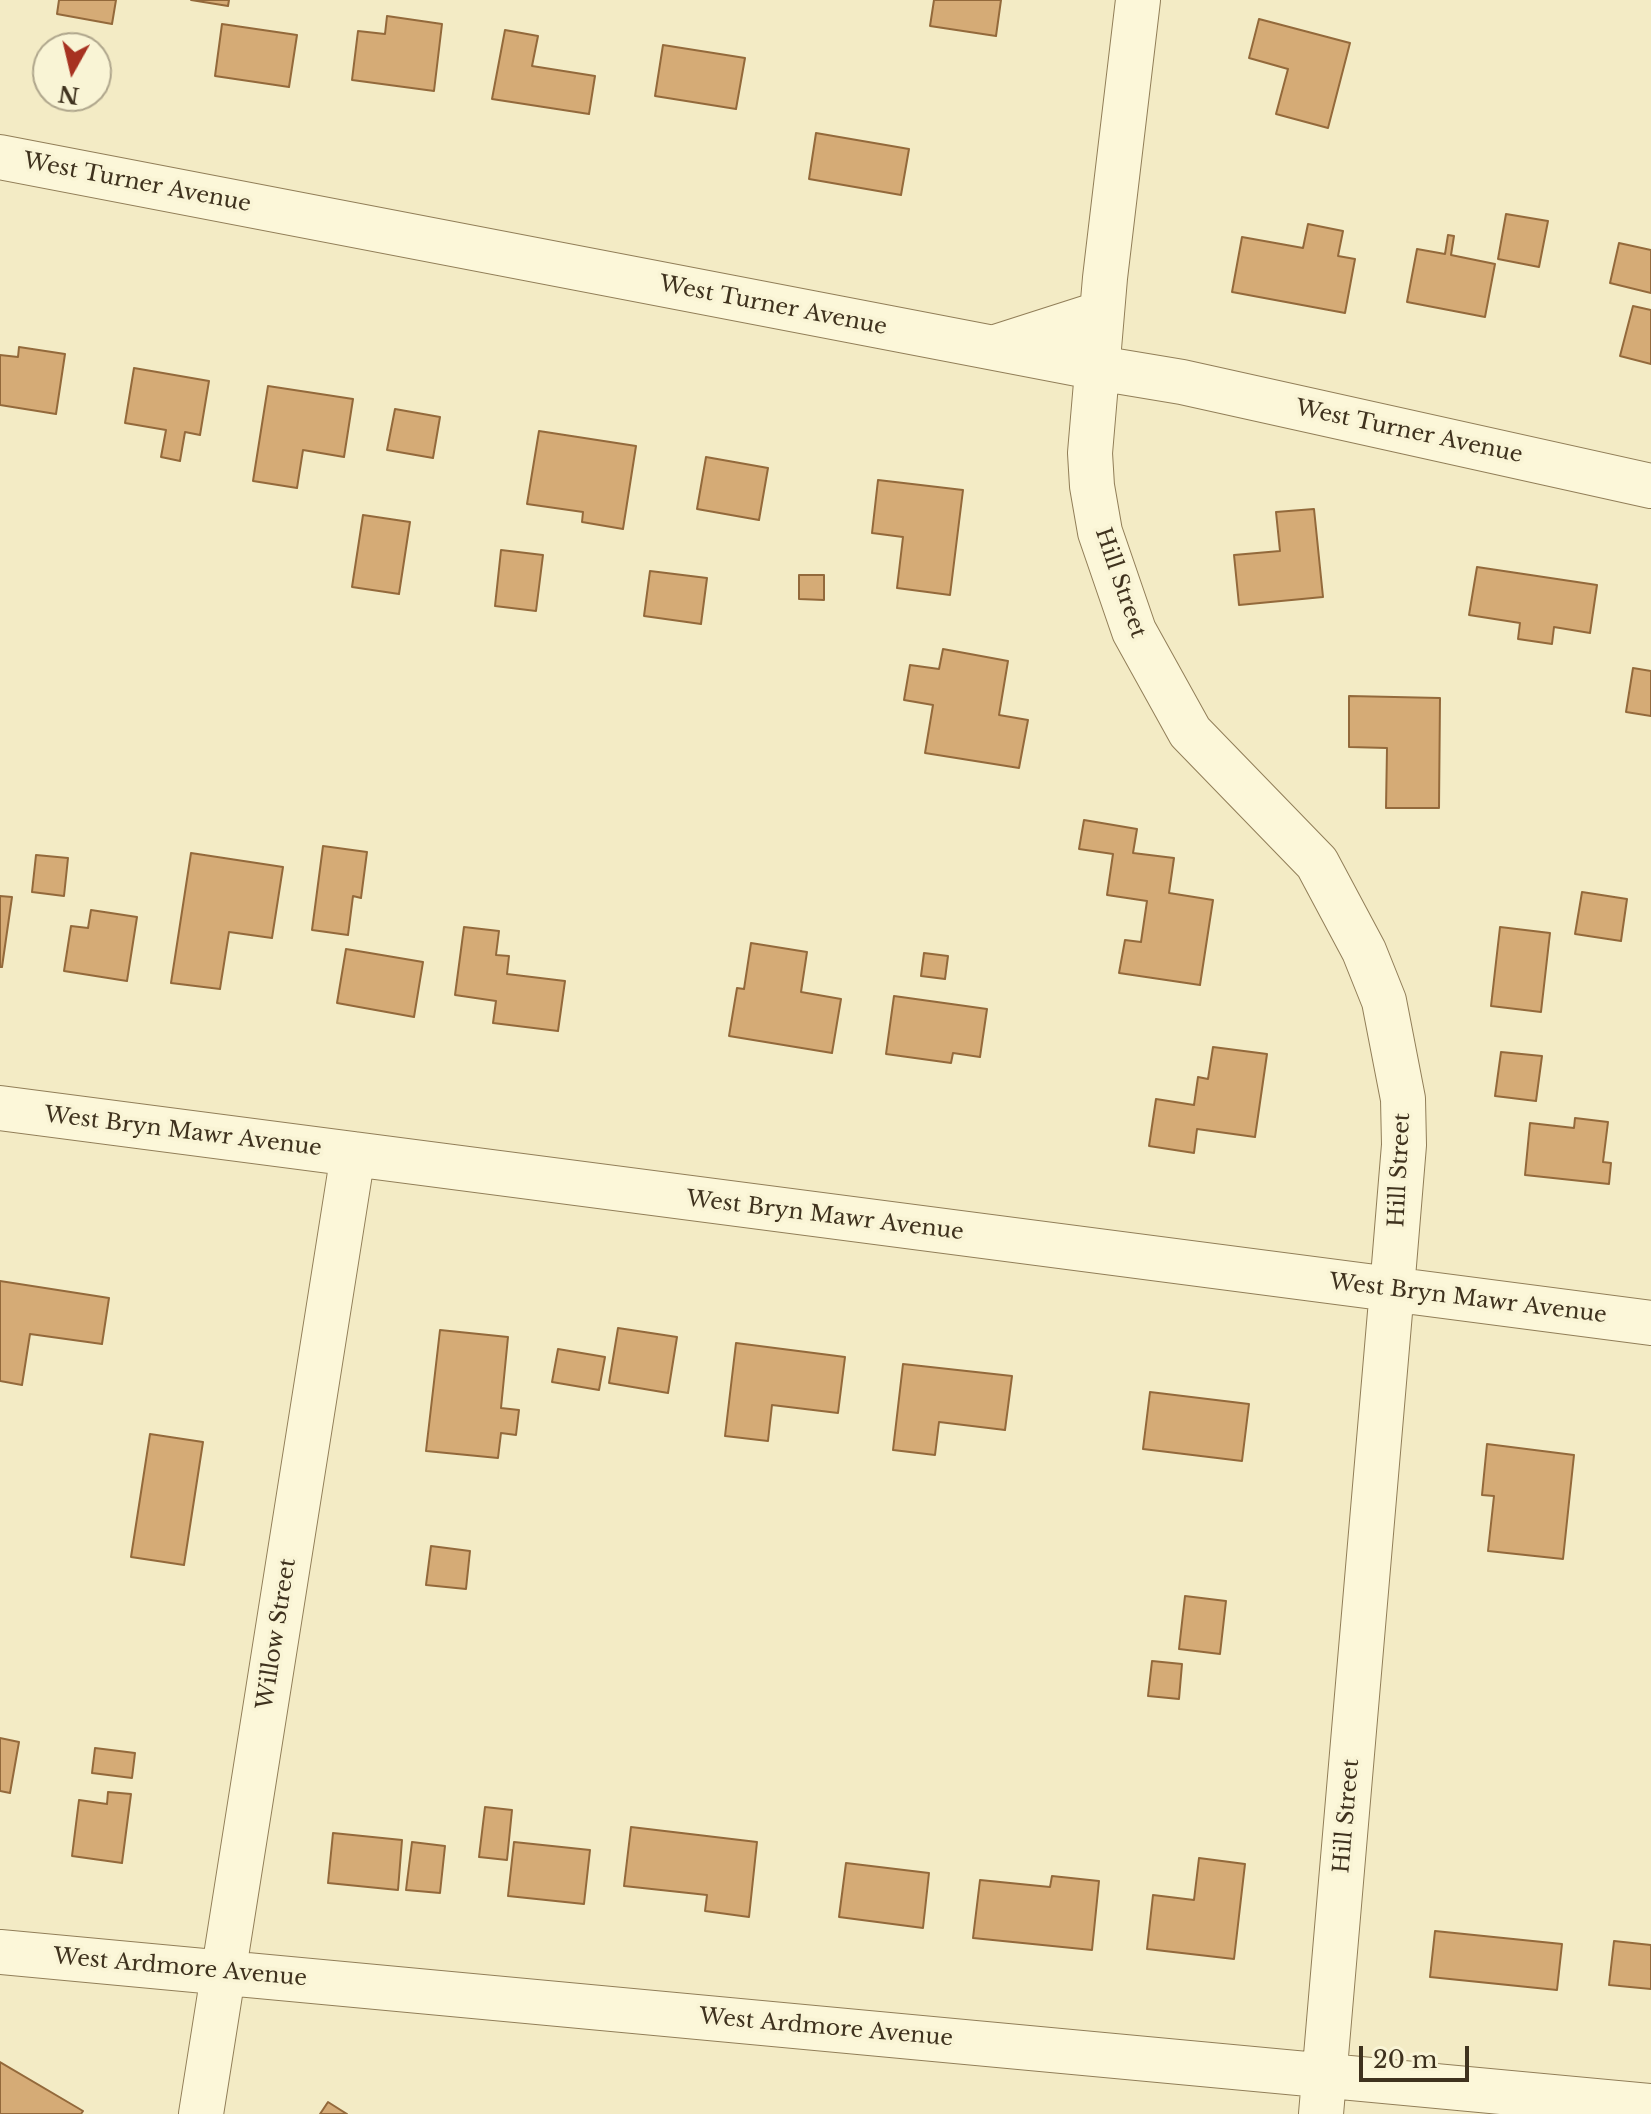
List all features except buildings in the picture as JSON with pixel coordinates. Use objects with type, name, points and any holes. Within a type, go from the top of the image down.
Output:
[{"type":"street","name":"Hill Street","points":[[1138,0],[1102,313],[1090,453],[1100,532],[1134,631],[1190,732],[1317,863],[1364,951],[1384,1001],[1403,1099],[1404,1145],[1323,2094]]},
{"type":"street","name":"West Turner Avenue","points":[[0,157],[1182,382],[1651,486]]},
{"type":"street","points":[[992,348],[1102,313]]},
{"type":"street","name":"West Bryn Mawr Avenue","points":[[0,1108],[1651,1323]]},
{"type":"street","name":"Willow Street","points":[[201,2114],[353,1154]]},
{"type":"street","name":"West Ardmore Avenue","points":[[0,1952],[224,1972],[1323,2094],[1651,2106]]}]
